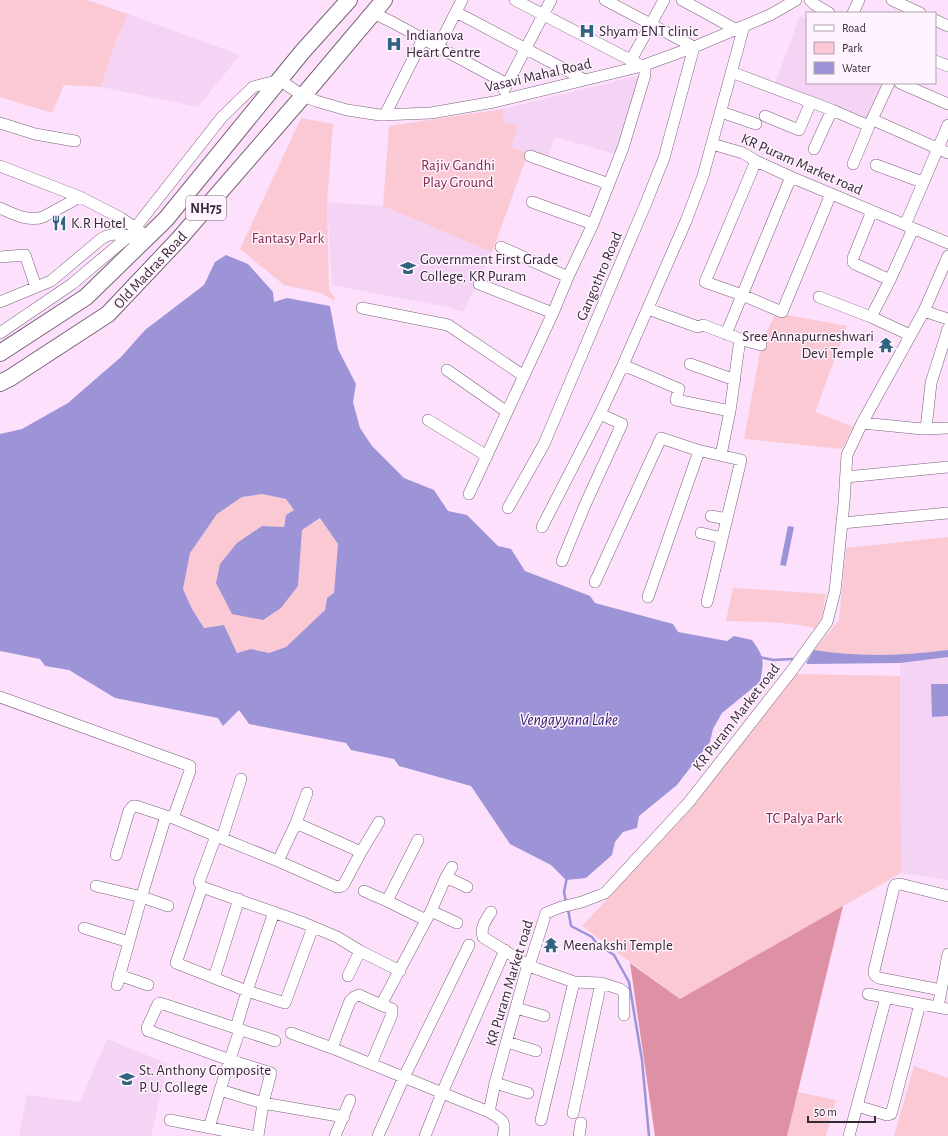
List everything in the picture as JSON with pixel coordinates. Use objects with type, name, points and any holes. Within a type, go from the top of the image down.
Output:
[{"type":"highway","name":"Old Madras Road","points":[[0,353],[86,297],[138,236],[166,219],[303,51],[349,0]]},
{"type":"highway","name":"Old Madras Road","points":[[0,383],[108,314],[180,239],[384,0]]},
{"type":"street","points":[[438,47],[462,0]]},
{"type":"street","points":[[469,494],[593,224],[623,148],[645,75],[644,65],[515,0]]},
{"type":"street","points":[[499,100],[551,0]]},
{"type":"street","points":[[605,0],[694,47]]},
{"type":"street","points":[[632,60],[664,0]]},
{"type":"street","points":[[542,527],[600,414],[686,221],[703,176],[732,72],[739,28],[682,0]]},
{"type":"street","points":[[773,0],[784,6]]},
{"type":"street","name":"Vasavi Mahal Road","points":[[280,80],[303,96],[347,110],[384,115],[431,112],[499,100],[644,65],[694,47],[770,15],[796,0]]},
{"type":"street","points":[[810,0],[827,12]]},
{"type":"street","points":[[853,12],[859,0]]},
{"type":"street","points":[[892,0],[918,12]]},
{"type":"street","points":[[456,12],[585,80]]},
{"type":"street","points":[[373,13],[507,84]]},
{"type":"street","points":[[936,20],[948,26]]},
{"type":"street","points":[[384,115],[423,39]]},
{"type":"street","name":"Gangothro Road","points":[[508,508],[544,444],[646,203],[664,158],[694,47]]},
{"type":"street","points":[[936,61],[948,66]]},
{"type":"street","points":[[732,72],[943,151]]},
{"type":"street","points":[[0,333],[72,284],[138,236],[222,117],[254,87],[280,80]]},
{"type":"street","points":[[853,164],[873,124],[889,84]]},
{"type":"street","points":[[902,84],[948,104]]},
{"type":"street","points":[[765,116],[799,130],[811,102]]},
{"type":"street","points":[[814,149],[832,110]]},
{"type":"street","points":[[721,112],[756,124]]},
{"type":"street","points":[[0,123],[35,134],[75,141]]},
{"type":"street","points":[[871,317],[890,280],[909,227],[922,182],[943,151],[948,125]]},
{"type":"street","name":"KR Puram Market road","points":[[712,144],[743,153],[756,161],[791,177],[948,243]]},
{"type":"street","points":[[530,156],[609,184]]},
{"type":"street","points":[[756,161],[705,282],[742,295],[782,312],[831,194]]},
{"type":"street","points":[[876,165],[922,182]]},
{"type":"street","points":[[0,166],[80,197],[120,218],[138,236]]},
{"type":"street","points":[[726,334],[791,177]]},
{"type":"street","points":[[0,208],[28,219],[37,219],[80,197]]},
{"type":"street","points":[[532,202],[593,224]]},
{"type":"street","points":[[872,211],[853,258],[853,262],[854,264],[890,280]]},
{"type":"street","points":[[0,302],[57,277],[108,234],[115,233],[138,236]]},
{"type":"street","points":[[501,247],[568,277]]},
{"type":"street","points":[[0,256],[25,255],[36,287]]},
{"type":"street","name":"KR Puram Market road","points":[[489,1112],[495,1083],[526,972],[546,913],[605,893],[688,802],[790,673],[827,622],[835,591],[847,455],[862,422],[924,311],[948,256]]},
{"type":"street","points":[[479,284],[553,313]]},
{"type":"street","points":[[819,297],[871,317],[910,335]]},
{"type":"street","points":[[362,308],[448,325],[524,376]]},
{"type":"street","points":[[648,309],[698,328],[703,325],[740,340],[761,345]]},
{"type":"street","points":[[924,311],[948,319]]},
{"type":"street","points":[[926,429],[931,383],[948,329]]},
{"type":"street","points":[[721,455],[730,411],[740,340]]},
{"type":"street","points":[[690,364],[735,380]]},
{"type":"street","points":[[623,365],[679,389],[676,400],[730,411]]},
{"type":"street","points":[[447,370],[507,412]]},
{"type":"street","points":[[562,561],[622,424],[600,414]]},
{"type":"street","points":[[428,420],[487,456]]},
{"type":"street","points":[[862,422],[926,429],[948,428]]},
{"type":"street","points":[[595,582],[661,438],[699,451],[741,460],[707,602]]},
{"type":"street","points":[[648,597],[699,451]]},
{"type":"street","points":[[846,477],[948,467]]},
{"type":"street","points":[[842,523],[948,513]]},
{"type":"street","points":[[711,516],[727,519]]},
{"type":"street","points":[[701,533],[722,538]]},
{"type":"street","points":[[0,697],[190,766],[190,771],[169,817],[142,897],[118,980],[148,985]]},
{"type":"street","points":[[241,779],[219,837],[199,882],[200,885],[337,937],[360,951],[400,971]]},
{"type":"street","points":[[278,861],[296,824],[307,793]]},
{"type":"street","points":[[116,855],[129,811],[133,806],[136,806],[169,817],[340,887],[346,882],[378,822]]},
{"type":"street","points":[[296,824],[361,852]]},
{"type":"street","points":[[387,901],[418,840]]},
{"type":"street","points":[[381,1005],[429,916],[452,867]]},
{"type":"street","points":[[446,877],[467,887]]},
{"type":"street","points":[[941,990],[879,978],[876,977],[874,971],[895,885],[900,884],[948,896]]},
{"type":"street","points":[[96,886],[142,897],[168,906]]},
{"type":"street","points":[[202,887],[176,963],[247,991],[285,1003],[313,927]]},
{"type":"street","points":[[364,891],[429,916],[457,924]]},
{"type":"street","points":[[214,978],[239,899]]},
{"type":"street","points":[[209,1128],[230,1060],[247,991],[274,912]]},
{"type":"street","points":[[491,912],[482,927],[483,938],[529,966],[574,982],[601,983],[620,989],[624,992],[624,1015]]},
{"type":"street","points":[[84,928],[129,942]]},
{"type":"street","points":[[378,1136],[404,1078],[470,945]]},
{"type":"street","points":[[425,1136],[442,1093],[505,950]]},
{"type":"street","points":[[348,976],[360,951]]},
{"type":"street","points":[[868,994],[943,1008],[941,990],[948,954]]},
{"type":"street","points":[[541,1120],[574,982]]},
{"type":"street","points":[[573,1113],[601,983]]},
{"type":"street","points":[[332,1048],[350,1001],[359,995],[392,1009],[392,1014],[371,1064]]},
{"type":"street","points":[[849,1136],[886,998]]},
{"type":"street","points":[[258,1136],[263,1103],[271,1073],[148,1031],[147,1028],[158,1004],[160,1003],[276,1041]]},
{"type":"street","points":[[857,1106],[887,1115],[891,1114],[920,1004]]},
{"type":"street","points":[[516,1008],[544,1016]]},
{"type":"street","points":[[291,1033],[332,1048],[489,1112],[502,1120],[504,1124],[503,1136]]},
{"type":"street","points":[[507,1042],[536,1051]]},
{"type":"street","points":[[495,1083],[528,1093]]},
{"type":"street","points":[[220,1090],[263,1103],[344,1117]]},
{"type":"street","points":[[335,1136],[350,1100]]},
{"type":"street","points":[[170,1120],[251,1136]]},
{"type":"street","points":[[579,1136],[581,1122]]},
{"type":"shaded area","points":[[128,14],[240,55],[198,107],[101,87],[116,41]]},
{"type":"shaded area","points":[[800,16],[806,19],[806,84],[885,84],[867,121],[775,83]]},
{"type":"shaded area","points":[[641,75],[618,155],[555,137],[547,159],[511,147],[518,126],[504,122],[503,109]]},
{"type":"shaded area","name":"Government First Grade College, KR Puram","points":[[327,202],[383,206],[492,252],[463,312],[447,307],[332,285]]},
{"type":"shaded area","points":[[948,657],[948,880],[901,873],[900,663]]},
{"type":"shaded area","points":[[843,906],[787,1136],[655,1136],[630,963],[680,999]]},
{"type":"shaded area","name":"St. Anthony Composite P. U. College","points":[[107,1039],[168,1064],[151,1136],[19,1136],[27,1095],[80,1102]]},
{"type":"green space","points":[[0,0],[87,0],[128,14],[116,41],[101,87],[64,85],[52,113],[0,97]]},
{"type":"green space","name":"Rajiv Gandhi Play Ground","points":[[503,109],[504,122],[518,126],[511,147],[528,153],[492,252],[383,206],[389,126]]},
{"type":"green space","name":"Fantasy Park","points":[[301,118],[333,124],[327,202],[329,290],[335,298],[335,301],[321,293],[284,285],[240,249]]},
{"type":"green space","points":[[776,313],[847,326],[815,412],[853,427],[842,449],[744,439],[762,341]]},
{"type":"green space","points":[[262,494],[286,499],[294,510],[286,515],[263,620],[281,608],[298,586],[302,530],[321,518],[338,543],[334,593],[327,598],[325,610],[286,647],[269,653],[251,649],[237,653],[224,625],[204,628],[192,609],[183,589],[190,553],[217,514],[242,497]]},
{"type":"green space","points":[[948,537],[948,650],[914,654],[864,655],[814,650],[839,620],[846,548]]},
{"type":"green space","points":[[733,588],[826,594],[821,619],[815,628],[782,623],[726,621]]},
{"type":"green space","name":"TC Palya Park","points":[[796,674],[900,676],[901,873],[680,999],[582,926],[691,809]]},
{"type":"green space","points":[[914,1066],[948,1078],[948,1136],[894,1136]]},
{"type":"green space","points":[[798,1092],[836,1100],[826,1136],[787,1136]]},
{"type":"water","name":"Vengayyana Lake","points":[[226,255],[248,264],[273,292],[274,302],[287,298],[330,306],[338,349],[356,384],[353,402],[360,428],[372,446],[404,478],[434,490],[448,511],[467,515],[498,546],[511,549],[525,571],[590,596],[595,603],[673,624],[678,632],[727,641],[734,636],[752,640],[756,646],[763,664],[760,682],[722,713],[713,729],[710,742],[677,785],[639,816],[637,828],[623,832],[615,842],[612,855],[586,878],[566,880],[551,865],[510,844],[471,786],[399,766],[394,759],[351,750],[346,743],[249,724],[239,710],[223,726],[218,718],[115,698],[69,670],[45,666],[40,659],[0,651],[0,434],[22,429],[68,403],[121,357],[145,330],[204,285],[215,262]],"holes":[[[262,494],[286,499],[294,510],[286,515],[284,527],[262,526],[237,543],[220,564],[216,583],[232,614],[263,620],[281,608],[298,586],[302,530],[320,518],[338,544],[334,593],[327,598],[325,610],[286,647],[269,653],[251,649],[237,653],[224,625],[204,628],[192,609],[183,589],[190,553],[217,514],[242,497]]]},
{"type":"water","points":[[788,526],[794,527],[786,566],[780,565]]},
{"type":"water","points":[[814,650],[848,654],[881,655],[914,654],[948,650],[948,657],[900,663],[806,663]]},
{"type":"water","points":[[931,684],[948,684],[948,716],[932,717]]},
{"type":"waterway","points":[[759,657],[773,660],[792,659]]},
{"type":"waterway","points":[[566,902],[564,892],[567,877]]},
{"type":"waterway","points":[[568,909],[571,926],[592,937],[597,944],[614,955],[629,982],[642,1060],[649,1136]]},
{"type":"place","name":"Shyam ENT clinic","points":[[587,31]]},
{"type":"place","name":"Indianova Heart Centre","points":[[394,44]]},
{"type":"place","name":"K.R Hotel","points":[[59,223]]},
{"type":"place","name":"Government First Grade College, KR Puram","points":[[408,268]]},
{"type":"place","name":"Sree Annapurneshwari Devi Temple","points":[[886,345]]},
{"type":"place","name":"Meenakshi Temple","points":[[551,945]]},
{"type":"place","name":"St. Anthony Composite P. U. College","points":[[127,1079]]}]
